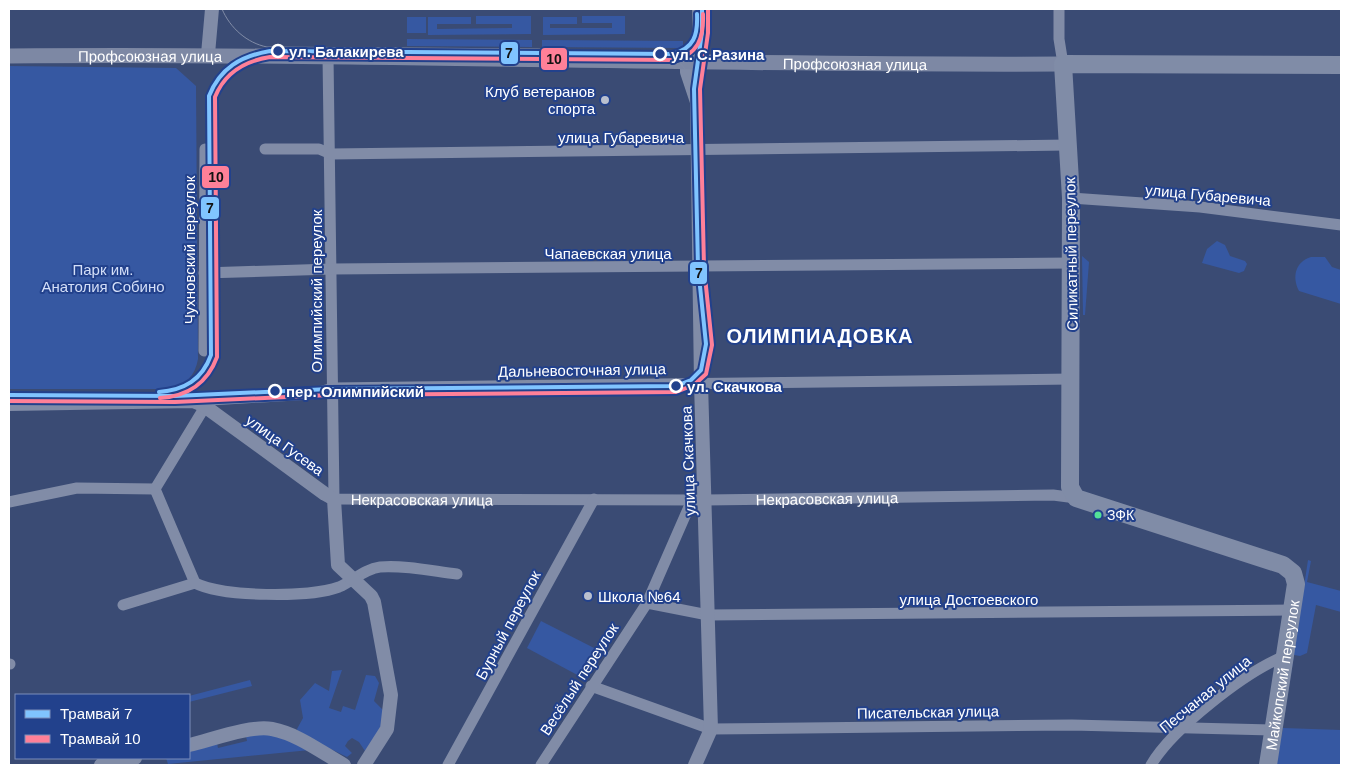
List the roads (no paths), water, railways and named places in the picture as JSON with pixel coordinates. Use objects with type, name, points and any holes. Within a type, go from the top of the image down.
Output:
[{"type":"main road","name":"Профсоюзная улица","points":[[9,56],[208,54],[686,64],[1341,65]]},
{"type":"main road","name":"Силикатный переулок","points":[[1063,64],[1071,198],[1072,379],[1070,487],[1076,498]]},
{"type":"main road","name":"Некрасовская улица","points":[[1076,498],[1283,564],[1293,573],[1296,584]]},
{"type":"main road","name":"Майкопский переулок","points":[[1268,765],[1296,584]]},
{"type":"street","points":[[208,54],[212,9]]},
{"type":"street","points":[[686,64],[697,46],[700,32],[700,9]]},
{"type":"street","name":"Силикатный переулок","points":[[1059,9],[1059,39],[1063,64]]},
{"type":"street","name":"Олимпийский переулок","points":[[328,56],[332,154],[334,498],[337,559],[341,570],[371,596],[374,602],[390,686],[388,726],[364,765]]},
{"type":"street","name":"улица Скачкова","points":[[686,64],[697,102],[701,383],[699,500],[708,615],[712,729],[696,765]]},
{"type":"street","name":"улица Губаревича","points":[[265,148],[319,149],[332,154],[1068,145]]},
{"type":"street","name":"Чухновский переулок","points":[[204,351],[205,149]]},
{"type":"street","name":"улица Губаревича","points":[[1071,198],[1200,207],[1341,225]]},
{"type":"street","name":"Чапаевская улица","points":[[204,273],[332,269],[1072,263]]},
{"type":"street","name":"Дальневосточная улица","points":[[333,388],[1072,379]]},
{"type":"street","name":"улица Гусева","points":[[9,404],[202,402],[312,394],[333,388]]},
{"type":"street","points":[[155,489],[202,402]]},
{"type":"street","name":"улица Гусева","points":[[202,402],[325,494],[334,498]]},
{"type":"street","points":[[9,502],[77,488],[155,489]]},
{"type":"street","points":[[155,489],[195,583]]},
{"type":"street","name":"Некрасовская улица","points":[[334,498],[699,500],[1054,495],[1076,498]]},
{"type":"street","name":"Бурный переулок","points":[[448,765],[594,499]]},
{"type":"street","name":"Весёлый переулок","points":[[541,765],[647,603],[699,500]]},
{"type":"street","points":[[123,606],[195,583],[214,591],[238,594],[328,590],[353,580],[365,572],[381,567],[457,574]]},
{"type":"street","name":"улица Достоевского","points":[[647,603],[708,615],[1293,610]]},
{"type":"street","name":"Песчаная улица","points":[[1151,765],[1166,744],[1242,680],[1260,668],[1285,656]]},
{"type":"street","name":"Писательская улица","points":[[591,686],[712,729],[1072,726],[1273,730]]},
{"type":"street","points":[[190,745],[258,728],[271,729],[294,736],[344,765]]},
{"type":"street","points":[[101,765],[130,759]]},
{"type":"tram line","points":[[222,9],[225,16],[240,34],[253,42],[267,47],[537,49],[601,52]]},
{"type":"tram line","name":"7","points":[[9,395],[175,396],[330,389],[676,386],[691,380],[701,370],[706,344],[698,267],[694,89],[702,32],[702,9]]},
{"type":"tram line","name":"10","points":[[9,401],[175,402],[330,395],[676,392],[694,385],[706,374],[712,345],[704,267],[700,89],[708,33],[708,9]]},
{"type":"tram line","name":"7","points":[[159,392],[176,389],[191,382],[203,371],[211,355],[209,96],[219,78],[233,65],[250,56],[270,51],[672,54],[690,45],[697,28],[697,14]]},
{"type":"tram line","name":"10","points":[[160,398],[179,395],[195,387],[208,375],[217,357],[215,97],[224,81],[237,69],[252,61],[270,57],[673,60],[682,58],[694,50],[698,44],[701,38],[703,14]]},
{"type":"tram line","points":[[694,77],[698,32]]},
{"type":"tram line","points":[[662,54],[668,55],[683,66],[690,77],[694,89]]},
{"type":"place","name":"ул. Балакирева","points":[[278,51]]},
{"type":"place","name":"ул. С.Разина","points":[[660,54]]},
{"type":"place","name":"Клуб ветеранов спорта","points":[[605,100]]},
{"type":"place","name":"ул. Скачкова","points":[[676,386]]},
{"type":"place","name":"пер. Олимпийский","points":[[275,391]]},
{"type":"place","name":"ЗФК","points":[[1098,515]]},
{"type":"place","name":"Школа №64","points":[[588,596]]},
{"type":"district","name":"ОЛИМПИАДОВКА","points":[[820,336]]},
{"type":"park label","name":"Парк им. Анатолия Собино","points":[[103,278]]}]
